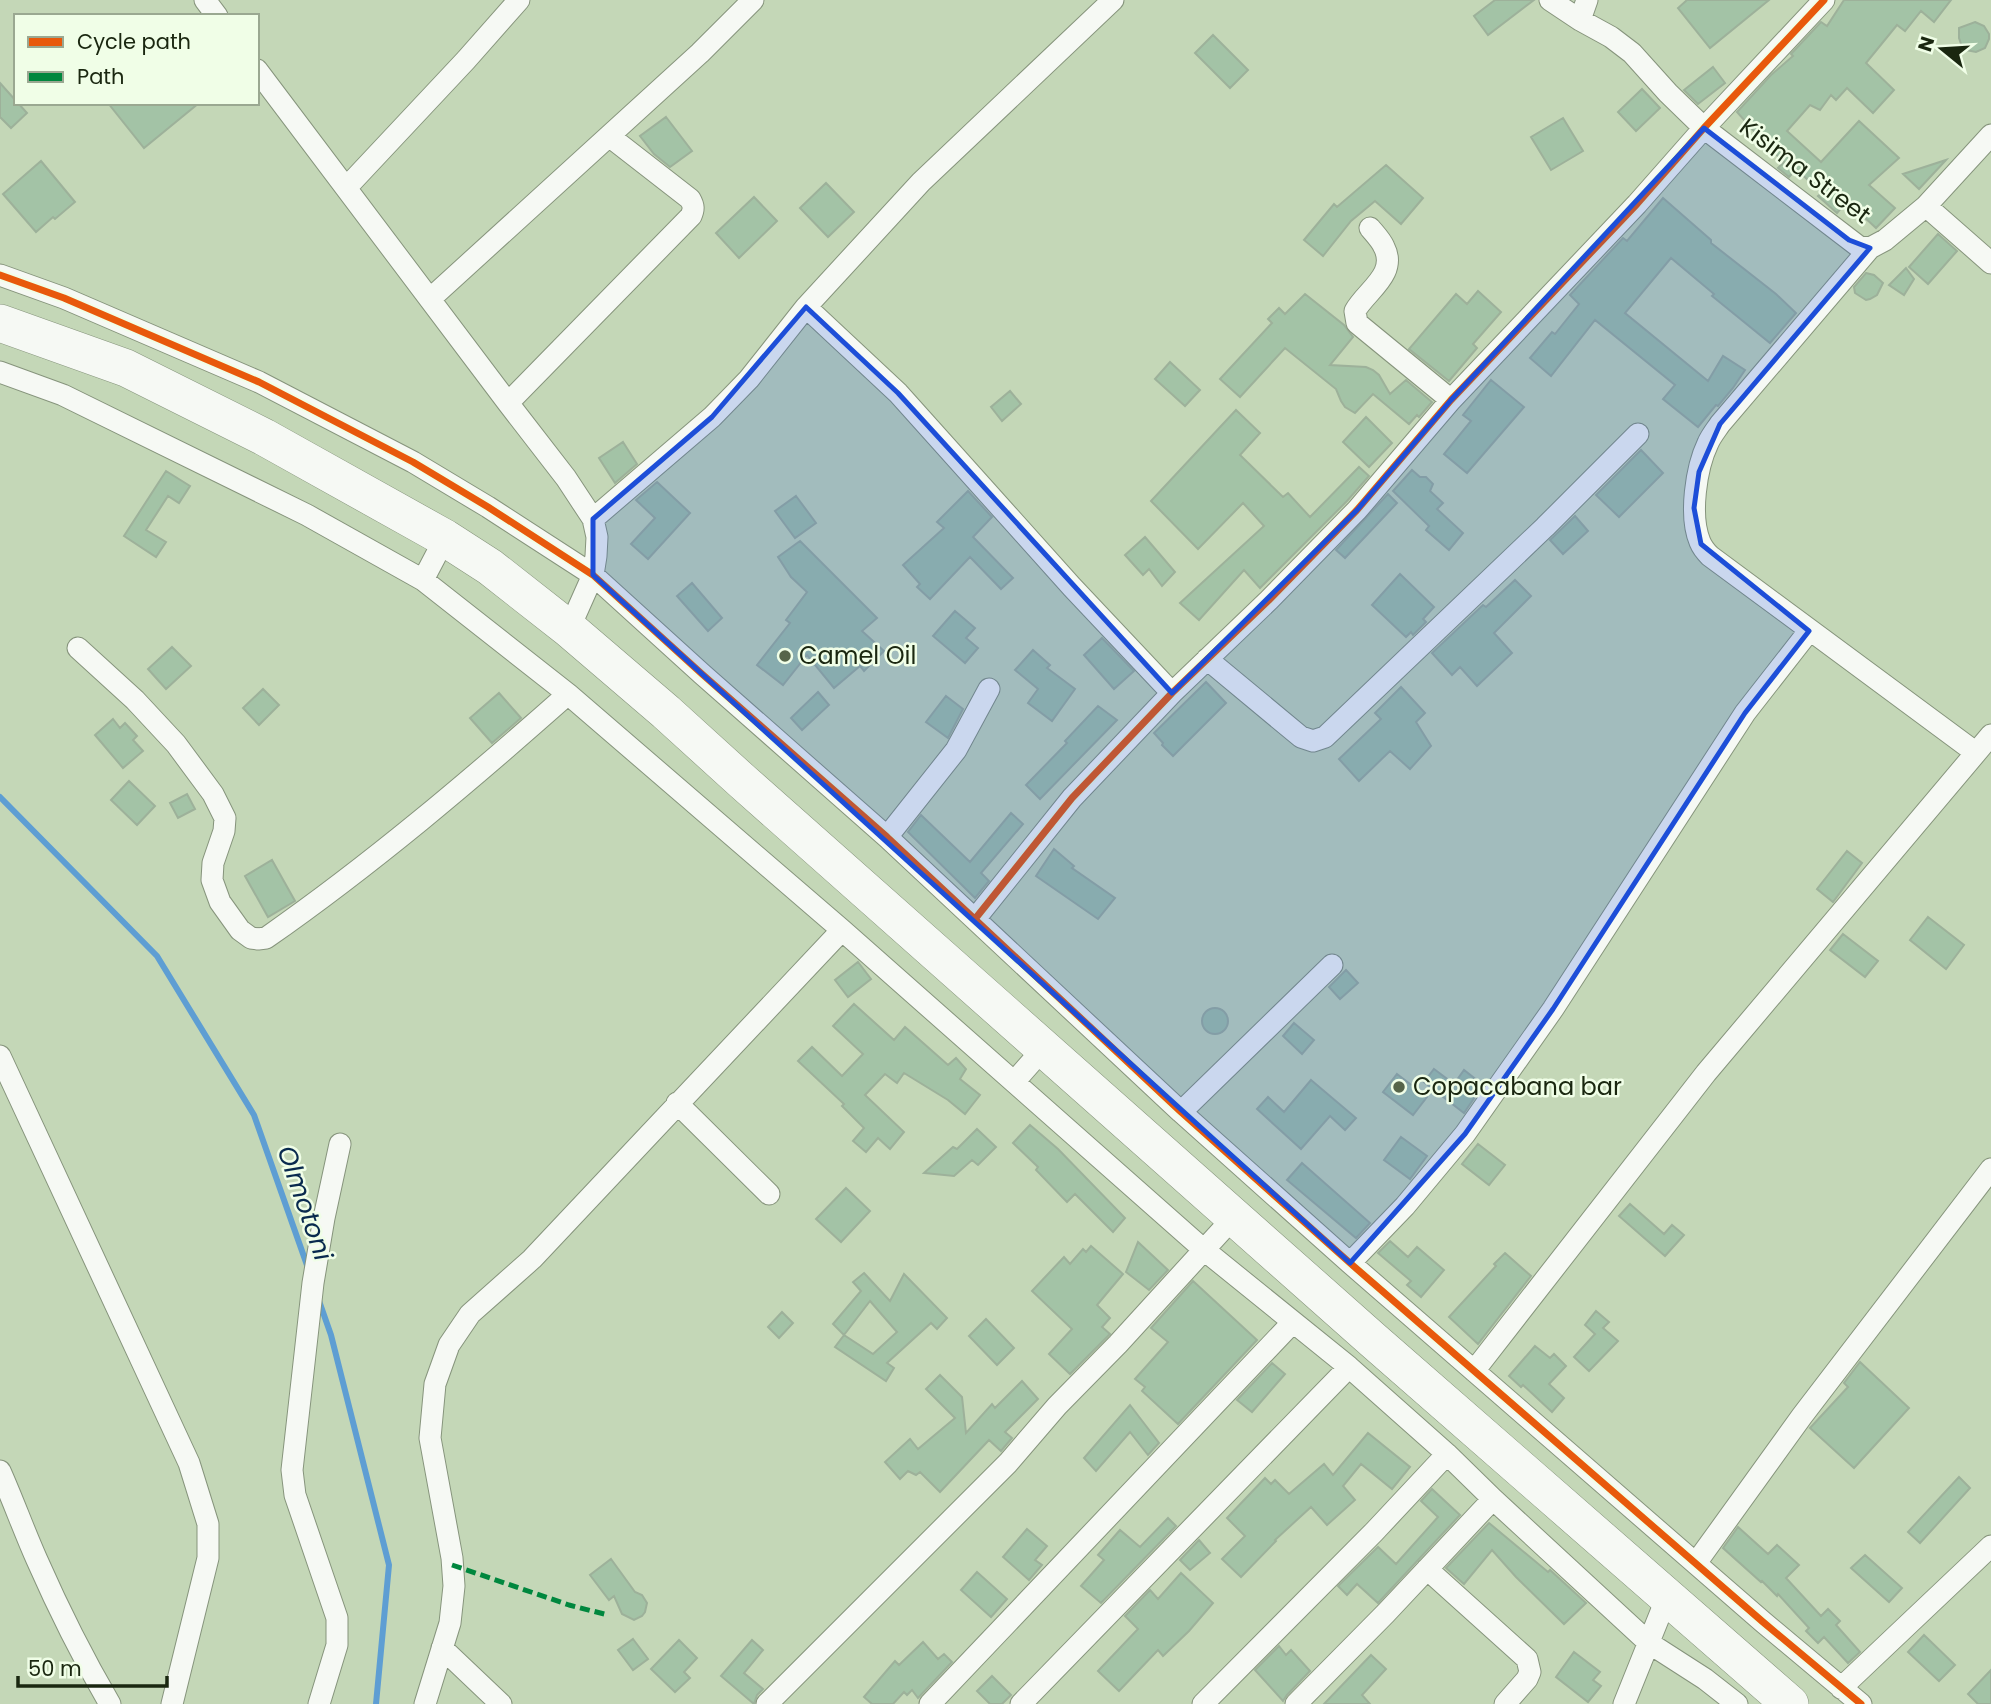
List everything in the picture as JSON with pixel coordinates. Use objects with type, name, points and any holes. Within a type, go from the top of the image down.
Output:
[{"type":"highway","points":[[0,323],[126,368],[264,437],[445,538],[490,567],[569,629],[666,712],[1234,1217],[1790,1704]]},
{"type":"street","points":[[346,188],[519,0]]},
{"type":"street","points":[[430,299],[700,52],[753,0]]},
{"type":"street","points":[[593,519],[712,417],[749,379],[806,307],[921,182],[1112,0]]},
{"type":"street","name":"Kisima Street","points":[[1550,0],[1632,53],[1704,128],[1858,246],[1870,248],[1885,240],[1926,205],[1991,135]]},
{"type":"street","points":[[1580,20],[1587,0]]},
{"type":"street","points":[[975,919],[1072,798],[1172,693],[1357,510],[1451,400],[1637,205],[1704,128],[1824,0]]},
{"type":"street","points":[[259,73],[566,478],[593,519],[597,537],[593,575],[569,629]]},
{"type":"street","points":[[508,403],[694,211],[690,199],[609,136]]},
{"type":"street","points":[[1926,205],[1991,263]]},
{"type":"street","points":[[1370,228],[1384,247],[1387,262],[1382,278],[1355,311],[1357,323],[1451,400]]},
{"type":"street","points":[[1870,248],[1720,424],[1708,443],[1699,472],[1694,508],[1695,528],[1701,544],[1710,556],[1975,752]]},
{"type":"street","points":[[0,275],[64,298],[258,382],[413,462],[593,575],[712,684],[887,837],[1181,1112],[1350,1263],[1861,1704]]},
{"type":"street","points":[[806,307],[898,393],[1072,587],[1172,693]]},
{"type":"street","points":[[0,372],[75,401],[307,515],[423,580],[568,694],[842,930],[1203,1249],[1349,1367],[1447,1454],[1649,1643],[1705,1679],[1737,1704]]},
{"type":"street","points":[[1207,659],[1301,737],[1313,741],[1325,737],[1545,527],[1638,434]]},
{"type":"street","points":[[423,580],[445,538]]},
{"type":"street","points":[[1350,1263],[1405,1206],[1465,1134],[1553,1009],[1745,713],[1809,631]]},
{"type":"street","points":[[78,648],[135,699],[176,744],[213,794],[225,818],[224,831],[213,863],[212,880],[220,902],[240,930],[251,938],[258,939],[266,938],[310,907],[456,790],[568,694]]},
{"type":"street","points":[[887,837],[956,750],[989,688]]},
{"type":"street","points":[[1474,1371],[1706,1073],[1991,735]]},
{"type":"street","points":[[425,1704],[450,1623],[454,1586],[452,1558],[430,1438],[435,1384],[449,1345],[470,1314],[532,1259],[842,930]]},
{"type":"street","points":[[1181,1112],[1332,965]]},
{"type":"street","points":[[1014,1082],[1044,1048]]},
{"type":"street","points":[[0,1056],[189,1463],[208,1524],[208,1559],[172,1704]]},
{"type":"street","points":[[677,1103],[769,1194]]},
{"type":"street","points":[[319,1704],[337,1645],[337,1618],[295,1495],[292,1470],[313,1283],[340,1144]]},
{"type":"street","points":[[1696,1563],[1802,1416],[1991,1169]]},
{"type":"street","points":[[767,1704],[1008,1463],[1057,1406],[1118,1344],[1234,1217]]},
{"type":"street","points":[[930,1704],[1293,1322]]},
{"type":"street","points":[[1021,1704],[1349,1367]]},
{"type":"street","points":[[1203,1704],[1374,1532],[1447,1454]]},
{"type":"street","points":[[0,1471],[36,1559],[88,1666],[110,1704]]},
{"type":"street","points":[[1296,1704],[1493,1499]]},
{"type":"street","points":[[1841,1688],[1991,1546]]},
{"type":"street","points":[[1427,1569],[1527,1659],[1530,1672],[1527,1679],[1505,1704]]},
{"type":"street","points":[[1624,1704],[1667,1598]]},
{"type":"street","points":[[442,1648],[501,1704]]},
{"type":"highlighted area","points":[[1704,128],[1849,240],[1870,248],[1720,424],[1699,472],[1694,508],[1701,544],[1809,631],[1745,713],[1553,1009],[1465,1134],[1350,1263],[593,575],[593,519],[712,417],[806,307],[898,393],[1172,693],[1357,510],[1451,400]]},
{"type":"building","points":[[1495,0],[1534,0],[1488,35],[1474,16]]},
{"type":"building","points":[[1687,0],[1769,0],[1710,48],[1678,8]]},
{"type":"building","points":[[1844,0],[1951,0],[1934,22],[1921,11],[1905,31],[1897,25],[1866,63],[1894,90],[1873,113],[1847,88],[1836,100],[1831,95],[1820,110],[1810,105],[1787,131],[1821,162],[1859,121],[1899,158],[1869,185],[1895,208],[1876,228],[1847,201],[1837,213],[1818,196],[1822,193],[1796,169],[1789,177],[1778,168],[1784,162],[1737,112],[1771,75],[1793,56],[1791,54],[1821,22],[1827,26]]},
{"type":"building","points":[[1975,22],[1984,26],[1989,34],[1985,48],[1976,52],[1962,47],[1959,38],[1959,28]]},
{"type":"building","points":[[1213,35],[1248,70],[1230,88],[1195,53]]},
{"type":"building","points":[[1713,67],[1725,83],[1698,104],[1684,90]]},
{"type":"building","points":[[0,83],[14,99],[14,105],[20,105],[27,113],[11,128],[0,117]]},
{"type":"building","points":[[1642,89],[1660,108],[1636,131],[1618,112]]},
{"type":"building","points":[[110,105],[197,105],[144,148]]},
{"type":"building","points":[[666,117],[692,151],[670,167],[654,154],[640,136]]},
{"type":"building","points":[[1563,118],[1583,151],[1551,170],[1531,137]]},
{"type":"building","points":[[1946,160],[1919,189],[1903,174]]},
{"type":"building","points":[[41,161],[75,202],[36,232],[3,194]]},
{"type":"building","points":[[1386,165],[1423,198],[1401,224],[1375,201],[1351,221],[1323,256],[1304,240],[1334,204],[1337,207]]},
{"type":"building","points":[[826,183],[854,212],[828,237],[800,208]]},
{"type":"building","points":[[754,197],[777,221],[739,258],[716,233]]},
{"type":"building","points":[[1663,198],[1711,240],[1711,243],[1796,313],[1770,343],[1712,296],[1714,294],[1671,258],[1625,313],[1708,381],[1723,356],[1745,370],[1733,388],[1698,427],[1663,399],[1675,385],[1595,320],[1551,376],[1530,358],[1552,332],[1555,334],[1579,304],[1570,295],[1623,238],[1627,241]]},
{"type":"building","points":[[1938,234],[1957,251],[1928,284],[1909,267]]},
{"type":"building","points":[[1906,268],[1914,279],[1904,295],[1889,285]]},
{"type":"building","points":[[1866,273],[1874,275],[1883,283],[1877,295],[1866,300],[1855,293],[1854,287]]},
{"type":"building","points":[[1478,291],[1501,312],[1473,344],[1477,348],[1449,381],[1409,349],[1456,294],[1467,304]]},
{"type":"building","points":[[1305,294],[1344,325],[1353,337],[1330,365],[1366,367],[1373,370],[1390,394],[1406,380],[1432,402],[1419,417],[1417,415],[1409,424],[1373,394],[1355,413],[1345,407],[1336,389],[1285,348],[1240,397],[1220,379],[1272,323],[1268,319],[1279,308],[1285,314]]},
{"type":"building","points":[[1170,362],[1200,390],[1185,406],[1155,379]]},
{"type":"building","points":[[1491,380],[1524,407],[1467,473],[1444,454],[1471,421],[1463,415]]},
{"type":"building","points":[[1010,391],[1021,404],[1002,421],[991,407]]},
{"type":"building","points":[[1236,410],[1260,433],[1240,455],[1283,497],[1288,493],[1310,517],[1359,467],[1369,476],[1260,588],[1244,570],[1199,620],[1180,603],[1264,526],[1243,503],[1198,549],[1151,501]]},
{"type":"building","points":[[1366,417],[1392,443],[1369,467],[1343,442]]},
{"type":"building","points":[[623,442],[637,464],[615,483],[599,458]]},
{"type":"building","points":[[1641,450],[1663,473],[1619,517],[1596,495]]},
{"type":"building","points":[[1412,470],[1433,484],[1430,491],[1443,503],[1437,509],[1463,533],[1449,550],[1426,530],[1429,526],[1393,491]]},
{"type":"building","points":[[166,471],[190,486],[179,503],[168,496],[146,530],[166,542],[156,557],[124,536]]},
{"type":"building","points":[[657,482],[690,513],[648,559],[631,544],[655,518],[636,500]]},
{"type":"building","points":[[968,491],[992,517],[973,537],[1013,578],[1001,589],[970,557],[930,599],[917,587],[920,584],[903,565],[944,528],[937,522]]},
{"type":"building","points":[[1388,494],[1397,503],[1345,558],[1336,550]]},
{"type":"building","points":[[796,496],[816,523],[795,538],[775,511]]},
{"type":"building","points":[[1575,516],[1588,531],[1563,554],[1550,540]]},
{"type":"building","points":[[1145,537],[1175,572],[1162,586],[1149,569],[1143,575],[1125,555]]},
{"type":"building","points":[[800,541],[877,618],[862,631],[884,651],[864,671],[860,666],[834,688],[807,655],[783,685],[757,665],[790,623],[786,620],[807,592],[791,577],[778,557]]},
{"type":"building","points":[[1400,574],[1434,607],[1423,619],[1426,622],[1413,635],[1411,632],[1406,637],[1372,605]]},
{"type":"building","points":[[1515,580],[1531,596],[1494,633],[1512,653],[1477,686],[1460,667],[1452,675],[1432,653],[1483,605],[1486,607]]},
{"type":"building","points":[[692,583],[722,618],[708,631],[677,596]]},
{"type":"building","points":[[955,611],[975,628],[966,638],[978,648],[965,663],[933,636]]},
{"type":"building","points":[[1102,638],[1134,671],[1114,689],[1084,655]]},
{"type":"building","points":[[172,647],[191,666],[166,689],[148,669]]},
{"type":"building","points":[[1033,650],[1050,665],[1047,668],[1075,689],[1052,721],[1028,703],[1038,689],[1015,670]]},
{"type":"building","points":[[1206,682],[1226,703],[1173,756],[1154,733]]},
{"type":"building","points":[[1401,687],[1425,713],[1416,722],[1431,746],[1410,769],[1390,751],[1359,781],[1339,759],[1381,719],[1375,713]]},
{"type":"building","points":[[263,689],[279,705],[259,725],[243,708]]},
{"type":"building","points":[[818,692],[829,705],[802,730],[791,718]]},
{"type":"building","points":[[499,693],[521,718],[492,743],[470,718]]},
{"type":"building","points":[[946,696],[963,709],[948,738],[926,722]]},
{"type":"building","points":[[1098,706],[1117,720],[1040,799],[1026,785]]},
{"type":"building","points":[[113,719],[120,728],[125,723],[137,736],[133,740],[143,751],[123,768],[95,735]]},
{"type":"building","points":[[129,781],[155,806],[137,825],[111,800]]},
{"type":"building","points":[[187,794],[195,809],[178,818],[170,803]]},
{"type":"building","points":[[1011,813],[1023,824],[981,873],[989,881],[975,898],[908,832],[921,815],[970,862]]},
{"type":"building","points":[[1054,849],[1074,866],[1072,868],[1115,898],[1098,919],[1036,876]]},
{"type":"building","points":[[1847,851],[1862,863],[1833,902],[1817,889]]},
{"type":"building","points":[[272,860],[295,901],[268,917],[245,876]]},
{"type":"building","points":[[1928,917],[1964,945],[1946,969],[1910,940]]},
{"type":"building","points":[[1843,934],[1878,961],[1865,977],[1830,950]]},
{"type":"building","points":[[858,962],[871,979],[848,997],[835,980]]},
{"type":"building","points":[[1346,970],[1358,983],[1340,999],[1329,987]]},
{"type":"building","points":[[854,1004],[894,1040],[905,1027],[948,1065],[956,1058],[966,1069],[960,1079],[980,1095],[965,1114],[948,1100],[904,1073],[897,1083],[885,1074],[865,1095],[904,1132],[890,1149],[878,1138],[866,1152],[853,1141],[864,1128],[842,1106],[844,1104],[798,1061],[812,1047],[842,1076],[863,1054],[833,1026]]},
{"type":"building","points":[[1215,1008],[1224,1012],[1228,1021],[1224,1030],[1215,1034],[1206,1030],[1202,1021],[1206,1012]]},
{"type":"building","points":[[1294,1023],[1314,1040],[1302,1054],[1283,1036]]},
{"type":"building","points":[[1434,1069],[1454,1084],[1464,1070],[1483,1085],[1464,1113],[1424,1082]]},
{"type":"building","points":[[1397,1074],[1427,1097],[1413,1115],[1383,1092]]},
{"type":"building","points":[[1311,1080],[1356,1118],[1345,1130],[1330,1116],[1301,1149],[1257,1109],[1268,1097],[1284,1112]]},
{"type":"building","points":[[1030,1125],[1058,1149],[1125,1218],[1113,1232],[1075,1194],[1067,1202],[1036,1170],[1038,1167],[1013,1143]]},
{"type":"building","points":[[977,1129],[996,1147],[978,1165],[972,1160],[954,1176],[924,1173],[953,1147],[957,1149]]},
{"type":"building","points":[[1401,1137],[1427,1156],[1410,1179],[1384,1160]]},
{"type":"building","points":[[1478,1144],[1505,1165],[1489,1185],[1462,1164]]},
{"type":"building","points":[[1302,1163],[1370,1223],[1356,1238],[1287,1180]]},
{"type":"building","points":[[846,1188],[870,1211],[841,1242],[816,1219]]},
{"type":"building","points":[[1630,1204],[1664,1234],[1672,1225],[1684,1235],[1665,1256],[1619,1216]]},
{"type":"building","points":[[1390,1241],[1408,1257],[1417,1247],[1444,1270],[1421,1297],[1407,1285],[1411,1281],[1378,1253]]},
{"type":"building","points":[[1138,1242],[1168,1270],[1149,1290],[1126,1272]]},
{"type":"building","points":[[1091,1246],[1123,1274],[1097,1305],[1110,1318],[1102,1327],[1110,1334],[1070,1374],[1049,1354],[1072,1329],[1032,1291],[1064,1257],[1070,1264],[1083,1249],[1086,1252]]},
{"type":"building","points":[[1505,1253],[1531,1276],[1478,1344],[1449,1317]]},
{"type":"building","points":[[864,1273],[890,1301],[904,1274],[947,1318],[937,1329],[931,1323],[887,1363],[894,1368],[886,1381],[835,1347],[844,1335],[833,1324],[861,1291],[853,1282]],"holes":[[[870,1301],[897,1332],[873,1354],[844,1335]]]},
{"type":"building","points":[[1193,1281],[1257,1340],[1178,1424],[1142,1391],[1145,1387],[1135,1379],[1168,1342],[1151,1328]]},
{"type":"building","points":[[1596,1311],[1609,1322],[1603,1328],[1618,1341],[1589,1371],[1574,1357],[1595,1334],[1585,1325]]},
{"type":"building","points":[[782,1312],[793,1323],[779,1338],[768,1327]]},
{"type":"building","points":[[986,1319],[1014,1348],[997,1365],[969,1336]]},
{"type":"building","points":[[1535,1346],[1550,1358],[1554,1354],[1566,1366],[1549,1384],[1564,1398],[1552,1412],[1509,1376]]},
{"type":"building","points":[[1860,1362],[1909,1408],[1854,1468],[1810,1428],[1848,1387],[1844,1383]]},
{"type":"building","points":[[1272,1363],[1285,1374],[1252,1412],[1237,1400]]},
{"type":"building","points":[[940,1375],[962,1397],[966,1433],[992,1404],[995,1408],[1022,1381],[1038,1399],[1005,1432],[1012,1438],[1001,1451],[989,1440],[940,1492],[920,1472],[916,1475],[908,1471],[900,1479],[885,1462],[910,1439],[918,1449],[955,1418],[926,1389]]},
{"type":"building","points":[[1130,1405],[1159,1443],[1148,1455],[1130,1432],[1096,1471],[1084,1458]]},
{"type":"building","points":[[1368,1433],[1410,1467],[1392,1489],[1361,1464],[1343,1486],[1355,1500],[1327,1525],[1311,1507],[1275,1540],[1241,1577],[1222,1559],[1245,1536],[1227,1518],[1265,1478],[1271,1484],[1275,1480],[1289,1494],[1324,1464],[1333,1475]]},
{"type":"building","points":[[1959,1477],[1970,1488],[1920,1543],[1908,1532]]},
{"type":"building","points":[[1432,1489],[1460,1515],[1378,1603],[1357,1584],[1347,1595],[1338,1586],[1378,1547],[1396,1564],[1438,1517],[1421,1501]]},
{"type":"building","points":[[1168,1518],[1176,1526],[1101,1603],[1081,1586],[1104,1560],[1098,1555],[1120,1530],[1140,1547]]},
{"type":"building","points":[[1489,1523],[1548,1572],[1550,1570],[1586,1603],[1564,1624],[1492,1550],[1464,1584],[1446,1568]]},
{"type":"building","points":[[1738,1527],[1768,1554],[1777,1545],[1799,1565],[1786,1578],[1821,1616],[1828,1609],[1840,1621],[1836,1625],[1860,1652],[1848,1663],[1824,1637],[1818,1643],[1806,1631],[1809,1628],[1778,1594],[1777,1596],[1723,1548]]},
{"type":"building","points":[[1027,1529],[1047,1546],[1035,1560],[1042,1565],[1029,1580],[1003,1557]]},
{"type":"building","points":[[1199,1540],[1210,1553],[1190,1570],[1180,1560]]},
{"type":"building","points":[[1865,1555],[1902,1588],[1889,1602],[1851,1568]]},
{"type":"building","points":[[611,1559],[635,1592],[642,1595],[647,1603],[642,1616],[634,1620],[622,1614],[614,1596],[609,1600],[590,1575]]},
{"type":"building","points":[[977,1572],[1007,1599],[991,1617],[961,1590]]},
{"type":"building","points":[[1181,1573],[1213,1603],[1163,1656],[1158,1650],[1119,1691],[1098,1671],[1138,1629],[1125,1616],[1150,1590],[1158,1599]]},
{"type":"building","points":[[1924,1635],[1955,1665],[1939,1681],[1908,1652]]},
{"type":"building","points":[[633,1639],[648,1659],[633,1670],[618,1650]]},
{"type":"building","points":[[679,1640],[697,1658],[684,1672],[690,1678],[675,1692],[651,1669]]},
{"type":"building","points":[[752,1640],[763,1650],[744,1673],[763,1689],[754,1704],[721,1676]]},
{"type":"building","points":[[923,1642],[938,1659],[944,1654],[952,1662],[918,1698],[912,1690],[907,1695],[904,1692],[893,1704],[872,1704],[864,1697],[895,1661],[899,1665]]},
{"type":"building","points":[[1279,1646],[1286,1655],[1291,1650],[1310,1671],[1283,1701],[1255,1670]]},
{"type":"building","points":[[1574,1652],[1600,1672],[1593,1680],[1601,1686],[1588,1702],[1556,1677]]},
{"type":"building","points":[[1371,1655],[1386,1669],[1362,1695],[1370,1704],[1324,1704]]},
{"type":"building","points":[[1991,1670],[1991,1704],[1978,1704],[1968,1694]]},
{"type":"building","points":[[992,1676],[1011,1695],[1002,1704],[990,1704],[977,1691]]},
{"type":"waterway","name":"Olmotoni","points":[[0,797],[157,956],[254,1115],[308,1268]]},
{"type":"waterway","name":"Olmotoni","points":[[318,1298],[331,1335],[389,1565],[376,1704]]},
{"type":"marked path","points":[[452,1565],[569,1605],[608,1615]]},
{"type":"cycle path","points":[[975,919],[1072,798],[1172,693],[1357,510],[1451,400],[1637,204],[1824,0]]},
{"type":"cycle path","points":[[0,275],[64,298],[259,382],[413,462],[593,575],[887,837],[1181,1112],[1350,1263],[1861,1704]]},
{"type":"place","name":"Camel Oil","points":[[785,656]]},
{"type":"place","name":"Copacabana bar","points":[[1399,1087]]}]
